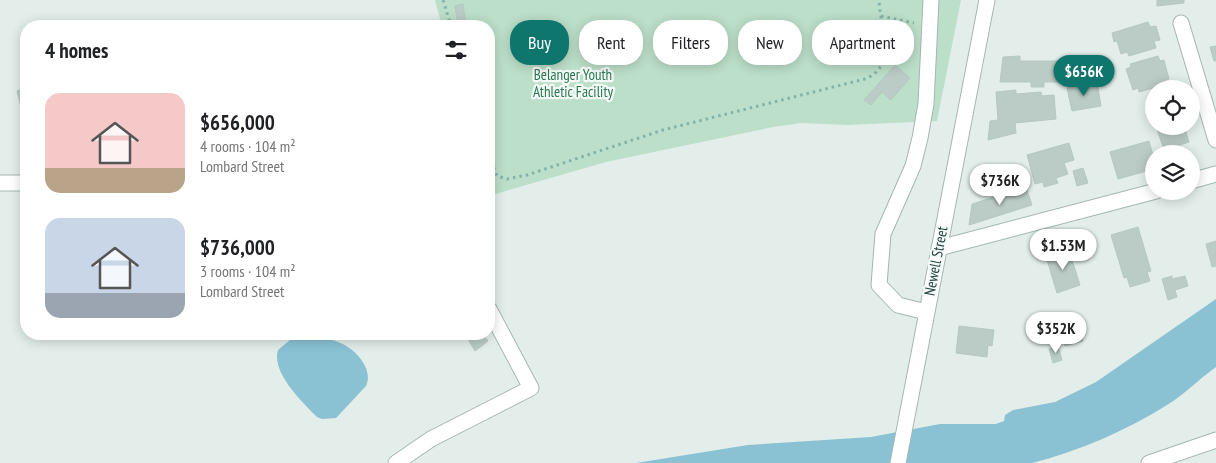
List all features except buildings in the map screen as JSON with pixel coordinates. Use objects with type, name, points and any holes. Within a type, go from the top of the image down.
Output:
[{"type":"street","points":[[926,312],[898,305],[879,285],[883,234],[913,166],[920,138],[926,104],[928,26],[931,0]]},
{"type":"street","name":"Newell Street","points":[[898,463],[987,0]]},
{"type":"street","points":[[1181,23],[1216,140]]},
{"type":"street","points":[[1200,178],[1216,174]]},
{"type":"street","points":[[0,184],[20,183]]},
{"type":"street","points":[[939,248],[1145,194]]},
{"type":"street","points":[[396,463],[431,439],[531,388],[495,320]]},
{"type":"street","points":[[1149,463],[1178,458],[1216,440]]},
{"type":"path","points":[[443,0],[449,20]]},
{"type":"path","points":[[495,171],[497,176],[513,179],[580,159],[663,130],[865,79],[879,71],[885,60],[886,47],[879,0]]},
{"type":"path","points":[[881,16],[928,26]]},
{"type":"green space","name":"Belanger Youth Athletic Facility","points":[[435,0],[961,0],[937,121],[847,125],[801,123],[773,127],[606,162],[495,194],[495,20],[440,20]]},
{"type":"water","points":[[1216,299],[1216,367],[1173,401],[1135,423],[1085,446],[1050,458],[1032,463],[636,463],[748,445],[871,437],[940,424],[996,424],[1004,421],[1005,415],[1013,410],[1055,402],[1096,382]]},
{"type":"water","points":[[290,340],[331,340],[340,343],[355,352],[361,359],[366,368],[368,382],[336,418],[322,419],[317,417],[304,403],[283,377],[277,359],[278,350]]}]
